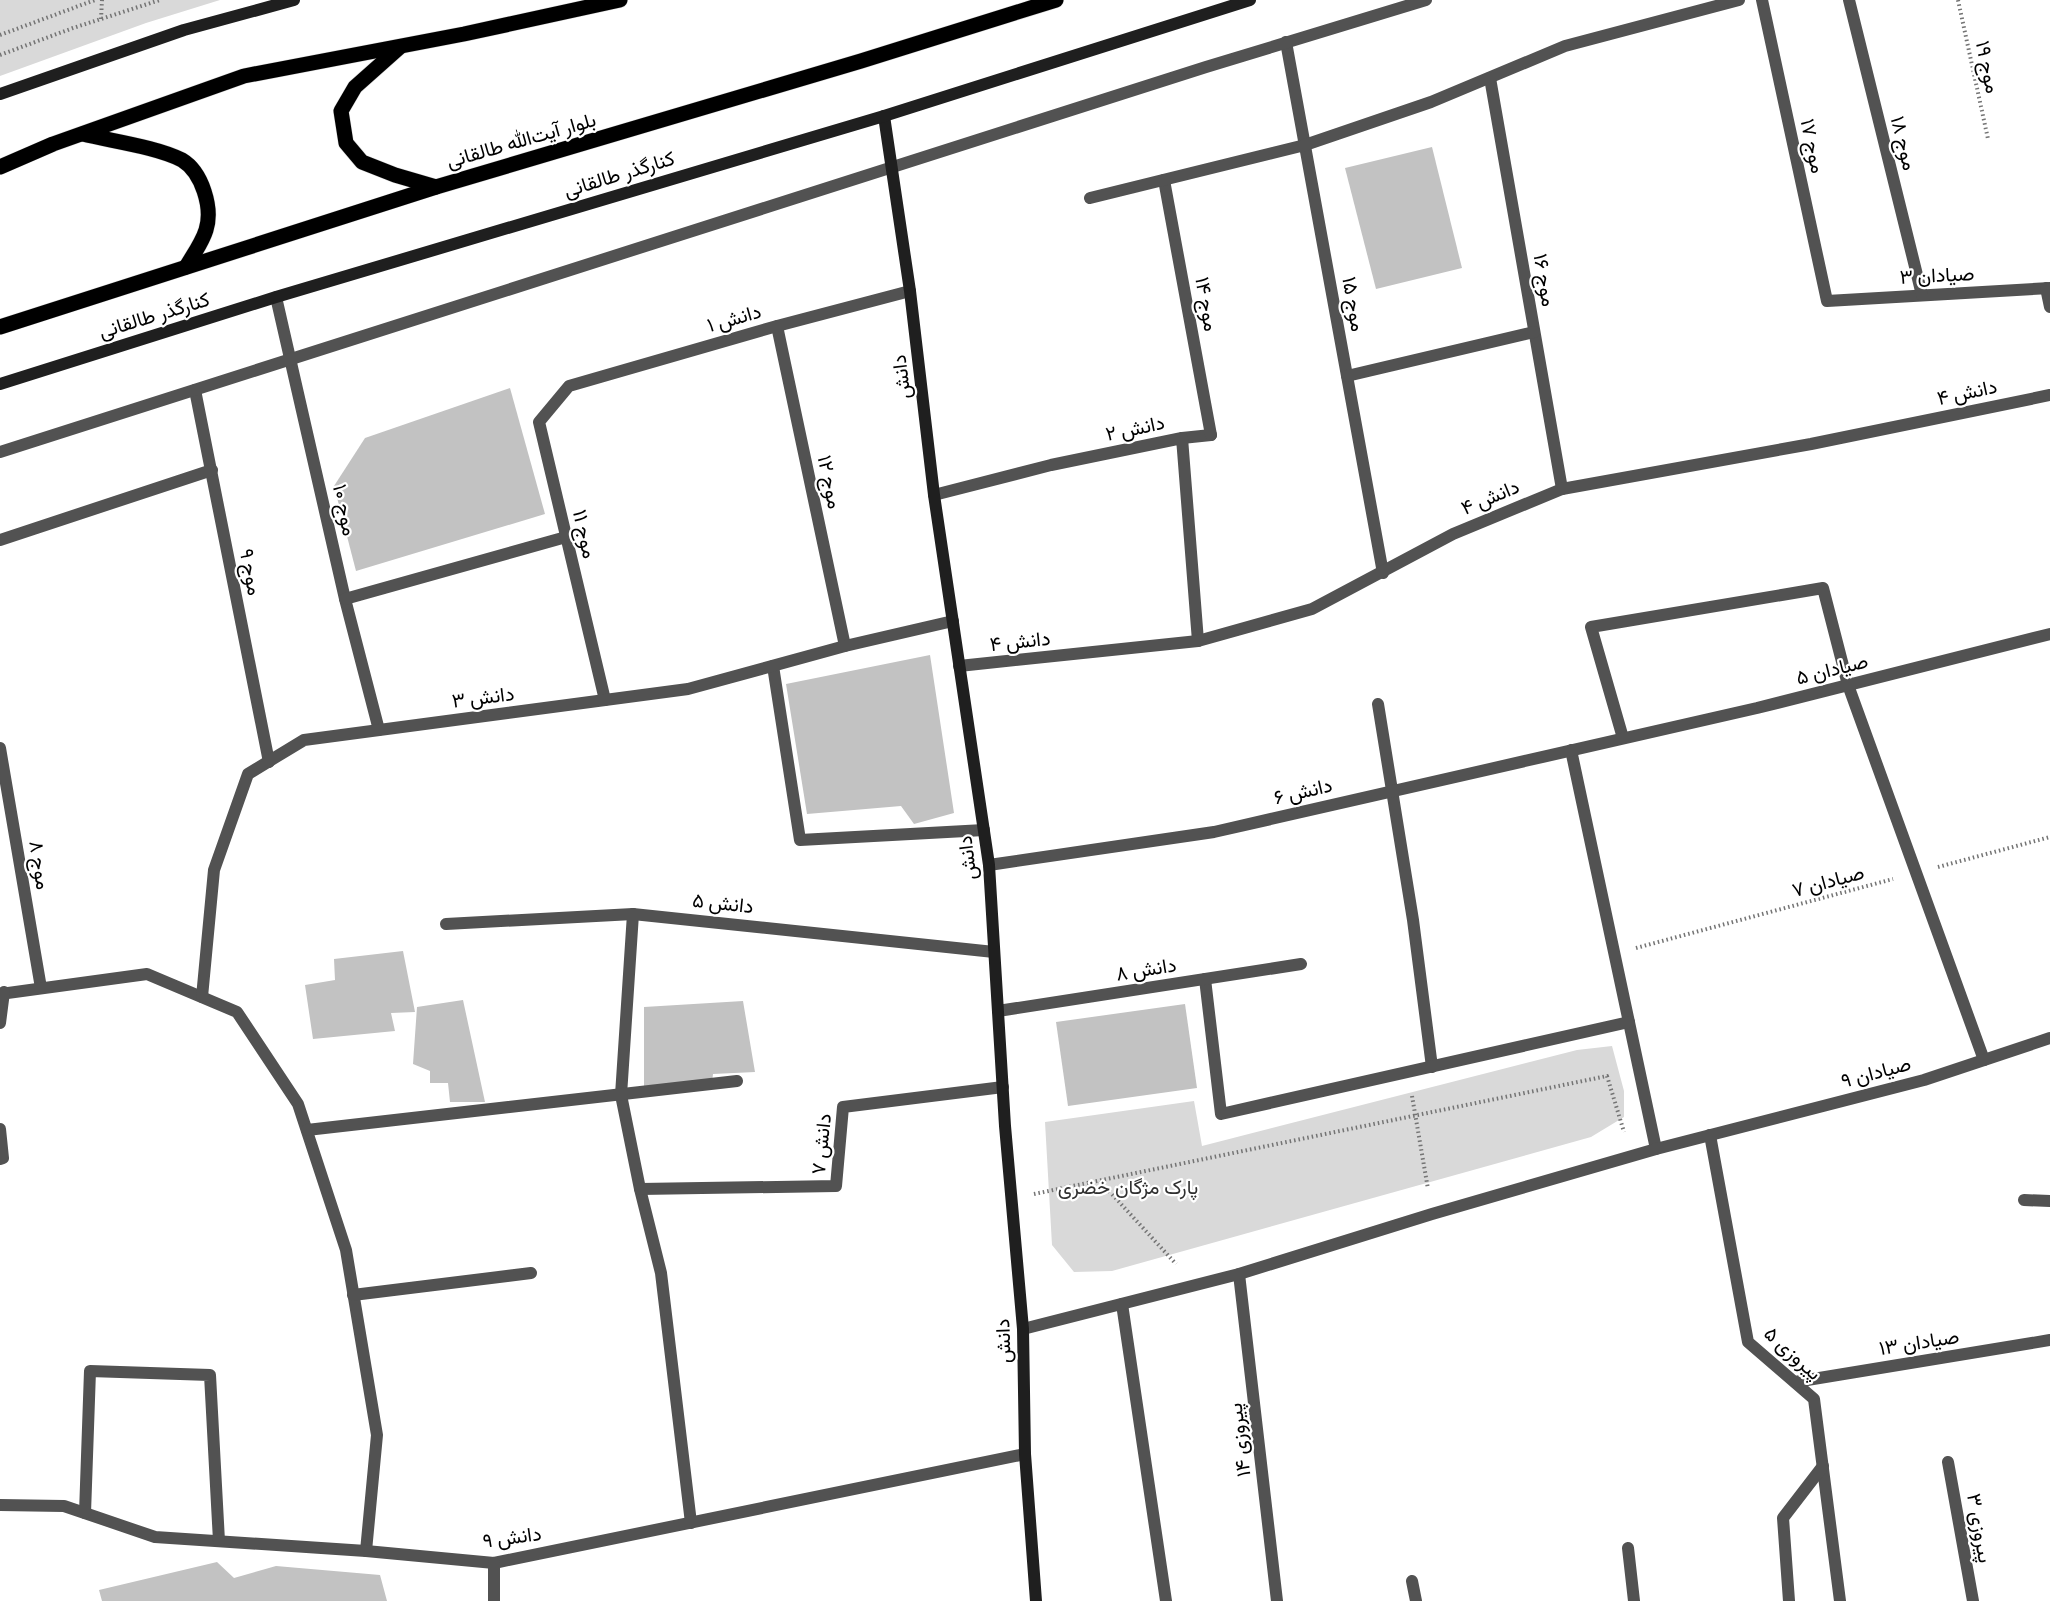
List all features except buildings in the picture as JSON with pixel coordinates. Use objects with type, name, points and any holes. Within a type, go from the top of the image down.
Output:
[{"type":"main road","points":[[0,167],[53,144],[244,76],[400,47],[620,0]]},
{"type":"main road","name":"بلوار آیت‌الله طالقانی","points":[[0,327],[436,187],[827,71],[1056,0]]},
{"type":"main road","points":[[400,47],[355,87],[341,111],[346,143],[362,162],[394,175],[436,187]]},
{"type":"main road","points":[[82,134],[156,151],[183,161],[199,180],[207,196],[206,229],[186,267]]},
{"type":"street","points":[[0,94],[184,30],[294,0]]},
{"type":"street","name":"کنارگذر طالقانی","points":[[0,384],[276,297],[884,116],[1250,0]]},
{"type":"street","points":[[0,452],[892,166],[1426,0]]},
{"type":"street","points":[[1090,198],[1305,145],[1431,102],[1565,46],[1739,0]]},
{"type":"street","name":"موج ۱۷","points":[[1762,0],[1827,301]]},
{"type":"street","name":"موج ۱۸","points":[[1849,0],[1922,295]]},
{"type":"street","name":"موج ۱۵","points":[[1286,42],[1383,573]]},
{"type":"street","name":"موج ۱۶","points":[[1490,78],[1562,489]]},
{"type":"street","name":"دانش","points":[[884,116],[910,291],[934,495],[989,865],[1011,1198],[1023,1329],[1025,1454],[1036,1601]]},
{"type":"street","name":"موج ۱۴","points":[[1164,180],[1211,435],[1182,438]]},
{"type":"street","points":[[2048,288],[2050,307]]},
{"type":"street","name":"صیادان ۳","points":[[1827,301],[2048,288]]},
{"type":"street","name":"دانش ۱","points":[[569,386],[777,326],[910,291]]},
{"type":"street","name":"موج ۱۰","points":[[276,297],[345,599],[379,730]]},
{"type":"street","name":"موج ۱۲","points":[[777,326],[845,646]]},
{"type":"street","points":[[1347,376],[1534,332]]},
{"type":"street","name":"موج ۱۱","points":[[569,386],[539,422],[605,700]]},
{"type":"street","name":"موج ۹","points":[[195,390],[269,762]]},
{"type":"street","name":"دانش ۴","points":[[959,666],[1198,640],[1312,609],[1453,534],[1562,489],[1811,444],[2050,395]]},
{"type":"street","name":"دانش ۲","points":[[934,495],[1051,465],[1182,438],[1198,640]]},
{"type":"street","points":[[0,540],[212,470]]},
{"type":"street","points":[[345,599],[566,537]]},
{"type":"street","points":[[1623,738],[1591,627],[1823,588],[1848,685],[1984,1060]]},
{"type":"street","name":"دانش ۳","points":[[202,998],[214,870],[248,774],[304,740],[688,689],[845,646],[953,621]]},
{"type":"street","name":"صیادان ۵","points":[[1623,738],[2050,634]]},
{"type":"street","points":[[773,666],[800,840],[984,830]]},
{"type":"street","points":[[1378,704],[1413,920],[1432,1067]]},
{"type":"street","name":"دانش ۶","points":[[989,865],[1214,832],[1623,738]]},
{"type":"street","name":"موج ۸","points":[[0,748],[6,808],[41,988]]},
{"type":"street","points":[[1571,750],[1656,1149]]},
{"type":"street","points":[[633,914],[621,1095],[640,1189],[661,1273],[692,1522]]},
{"type":"street","name":"دانش ۵","points":[[446,924],[633,914],[994,952]]},
{"type":"street","name":"دانش ۸","points":[[998,1011],[1300,964]]},
{"type":"street","points":[[0,1023],[2,993],[147,974],[237,1012],[298,1104],[346,1250],[377,1435],[366,1551]]},
{"type":"street","points":[[1204,979],[1221,1114],[1629,1022]]},
{"type":"street","name":"صیادان ۹","points":[[1023,1329],[1239,1274],[1432,1214],[1656,1149],[1924,1080],[2050,1038]]},
{"type":"street","points":[[307,1130],[736,1081]]},
{"type":"street","name":"دانش ۷","points":[[640,1189],[836,1186],[843,1107],[1003,1087]]},
{"type":"street","points":[[0,1129],[3,1158],[0,1159]]},
{"type":"street","name":"پیروزی ۵","points":[[1710,1135],[1748,1342],[1814,1399],[1840,1601]]},
{"type":"street","points":[[2024,1200],[2050,1201]]},
{"type":"street","points":[[353,1295],[531,1273]]},
{"type":"street","name":"پیروزی ۱۴","points":[[1239,1274],[1277,1601]]},
{"type":"street","points":[[1122,1304],[1166,1601]]},
{"type":"street","name":"صیادان ۱۳","points":[[1795,1382],[2050,1340]]},
{"type":"street","points":[[85,1514],[90,1371],[210,1375],[219,1541]]},
{"type":"street","name":"دانش ۹","points":[[0,1505],[64,1506],[155,1537],[366,1551],[494,1563],[1025,1454]]},
{"type":"street","name":"پیروزی ۳","points":[[1948,1462],[1973,1601]]},
{"type":"street","points":[[1790,1601],[1783,1518],[1822,1466]]},
{"type":"street","points":[[1628,1548],[1634,1601]]},
{"type":"street","points":[[494,1563],[494,1601]]},
{"type":"street","points":[[1412,1581],[1416,1601]]},
{"type":"path","points":[[0,35],[94,0]]},
{"type":"path","points":[[100,19],[102,0]]},
{"type":"path","points":[[0,55],[160,0]]},
{"type":"path","name":"موج ۱۹","points":[[1958,0],[1988,140]]},
{"type":"path","name":"صیادان ۷","points":[[1614,954],[2050,837]]},
{"type":"path","points":[[1408,1072],[1432,1214]]},
{"type":"path","points":[[1011,1198],[1607,1077],[1631,1156]]},
{"type":"path","points":[[1100,1180],[1195,1285]]},
{"type":"green space","points":[[0,0],[220,0],[146,23],[0,76]]},
{"type":"green space","name":"پارک مژگان خضری","points":[[1612,1046],[1624,1091],[1624,1117],[1591,1137],[1112,1271],[1074,1272],[1052,1245],[1045,1122],[1194,1101],[1202,1146],[1577,1050]]}]
